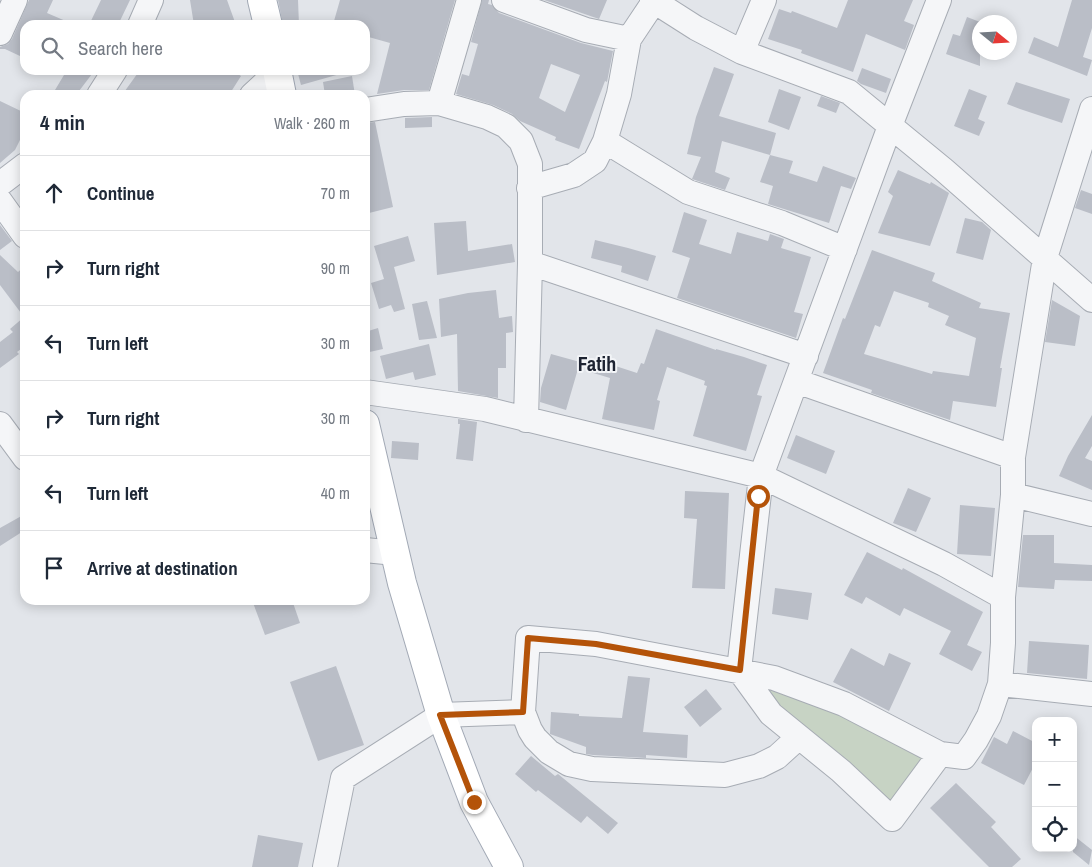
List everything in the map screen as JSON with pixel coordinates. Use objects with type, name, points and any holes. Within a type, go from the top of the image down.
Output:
[{"type":"main road","points":[[262,0],[267,20]]},
{"type":"main road","points":[[370,446],[402,583],[440,715],[474,802],[509,867]]},
{"type":"street","points":[[0,33],[15,0]]},
{"type":"street","points":[[142,20],[151,0]]},
{"type":"street","points":[[439,103],[469,0]]},
{"type":"street","points":[[504,0],[586,30],[629,39]]},
{"type":"street","points":[[742,52],[764,0]]},
{"type":"street","points":[[939,0],[890,126],[761,476],[740,670],[772,714],[841,771],[892,819],[940,754]]},
{"type":"street","points":[[529,188],[574,175],[595,161],[605,141],[619,94],[629,39],[654,1],[696,28],[742,52],[849,92],[944,170],[1092,300]]},
{"type":"street","points":[[102,90],[112,75]]},
{"type":"street","points":[[260,90],[279,79]]},
{"type":"street","points":[[370,109],[404,104],[439,103],[487,117],[506,126],[521,141],[530,164],[530,263],[526,420]]},
{"type":"street","points":[[799,737],[776,757],[758,766],[725,775],[592,769],[570,764],[549,752],[530,730],[523,712],[528,638],[596,644],[774,678],[844,704],[940,754],[964,757],[989,716],[1000,684],[1003,643],[1003,597],[1013,495],[1013,457],[1045,258],[1092,109]]},
{"type":"street","points":[[605,141],[688,192],[782,223],[845,249]]},
{"type":"street","points":[[0,184],[20,169]]},
{"type":"street","points":[[0,201],[20,229]]},
{"type":"street","points":[[530,263],[806,356]]},
{"type":"street","points":[[796,381],[1013,457]]},
{"type":"street","points":[[370,393],[484,409],[761,476],[944,564],[1003,597]]},
{"type":"street","points":[[0,424],[20,451]]},
{"type":"street","points":[[1013,495],[1092,514]]},
{"type":"street","points":[[370,550],[395,553]]},
{"type":"street","points":[[1000,684],[1092,694]]},
{"type":"street","points":[[325,867],[343,778],[440,715],[523,712]]},
{"type":"green space","points":[[771,682],[845,709],[928,761],[889,808],[779,711],[763,688]]},
{"type":"building","points":[[29,0],[53,0],[47,13],[63,20],[20,20]]},
{"type":"building","points":[[101,0],[130,0],[120,20],[91,20]]},
{"type":"building","points":[[190,0],[227,0],[234,20],[193,20]]},
{"type":"building","points":[[278,0],[298,0],[299,20],[282,20]]},
{"type":"building","points":[[340,0],[455,0],[429,90],[404,90],[377,94],[390,43],[370,37],[370,20],[334,20]]},
{"type":"building","points":[[482,0],[489,0],[488,4],[492,5],[499,13],[581,43],[613,51],[607,82],[605,81],[579,149],[555,140],[556,137],[520,121],[512,114],[493,105],[456,94],[462,74],[469,76],[478,44],[471,42]],"holes":[[[551,64],[580,75],[565,112],[539,98]]]},
{"type":"building","points":[[544,0],[607,0],[599,19]]},
{"type":"building","points":[[848,0],[913,0],[904,21],[914,25],[905,50],[866,34],[853,72],[801,53],[802,50],[768,39],[779,9],[791,13],[792,11],[837,28]]},
{"type":"building","points":[[1072,0],[1092,0],[1092,28],[1083,57],[1092,60],[1087,76],[1028,53],[1034,37],[1058,47]]},
{"type":"building","points":[[967,17],[972,19],[972,60],[980,60],[980,66],[946,54],[953,34],[960,36]]},
{"type":"building","points":[[20,21],[20,56],[5,49],[0,49],[0,47],[8,44]]},
{"type":"building","points":[[714,67],[734,74],[719,116],[776,133],[770,155],[722,141],[715,172],[730,178],[725,190],[692,179],[701,157],[687,154],[696,117]]},
{"type":"building","points":[[862,68],[891,79],[886,93],[857,81]]},
{"type":"building","points":[[64,75],[91,75],[80,90],[55,90]]},
{"type":"building","points":[[136,75],[241,76],[232,90],[126,90]]},
{"type":"building","points":[[298,75],[336,75],[301,85]]},
{"type":"building","points":[[352,76],[354,90],[324,90],[323,82]]},
{"type":"building","points":[[1016,82],[1070,99],[1062,123],[1007,104]]},
{"type":"building","points":[[779,89],[801,97],[789,130],[768,122]]},
{"type":"building","points":[[969,89],[987,96],[978,119],[985,122],[979,136],[954,126]]},
{"type":"building","points":[[821,96],[840,103],[836,113],[817,106]]},
{"type":"building","points":[[0,101],[20,111],[20,140],[15,150],[0,163]]},
{"type":"building","points":[[432,117],[432,127],[405,128],[405,118]]},
{"type":"building","points":[[370,122],[375,122],[393,207],[370,213]]},
{"type":"building","points":[[770,155],[793,161],[789,173],[817,182],[823,166],[856,178],[851,189],[841,186],[829,223],[768,204],[773,186],[760,182]]},
{"type":"building","points":[[898,170],[930,184],[931,182],[949,193],[930,246],[878,233],[893,196],[888,192]]},
{"type":"building","points":[[1081,190],[1092,194],[1092,214],[1075,208]]},
{"type":"building","points":[[684,212],[707,220],[699,244],[731,254],[737,232],[768,241],[770,234],[784,239],[781,248],[811,257],[794,312],[803,314],[796,338],[677,298],[690,258],[672,252]]},
{"type":"building","points":[[965,218],[982,222],[991,230],[983,260],[956,253]]},
{"type":"building","points":[[466,221],[468,251],[512,244],[515,262],[437,275],[434,223]]},
{"type":"building","points":[[0,225],[12,241],[0,250]]},
{"type":"building","points":[[408,236],[415,261],[394,267],[405,309],[394,312],[391,305],[379,309],[371,283],[384,279],[374,246]]},
{"type":"building","points":[[595,240],[656,256],[648,281],[621,272],[622,266],[591,258]]},
{"type":"building","points":[[872,250],[935,273],[932,281],[981,303],[979,308],[1010,313],[1000,368],[1002,368],[996,407],[953,401],[950,420],[871,393],[872,390],[823,373],[843,318],[845,319]],"holes":[[[894,291],[929,303],[928,307],[949,316],[945,325],[976,338],[969,376],[933,371],[932,374],[864,354],[875,325],[880,327]]]},
{"type":"building","points":[[0,255],[18,272],[20,270],[20,312],[0,285]]},
{"type":"building","points":[[496,290],[499,318],[512,316],[513,332],[506,333],[506,368],[498,368],[498,398],[458,391],[457,334],[441,337],[439,299]]},
{"type":"building","points":[[1052,300],[1080,316],[1075,346],[1045,342]]},
{"type":"building","points":[[427,301],[437,338],[419,340],[412,304]]},
{"type":"building","points":[[20,320],[20,350],[17,352],[19,354],[0,368],[0,342],[13,332],[10,329]]},
{"type":"building","points":[[378,328],[383,349],[370,352],[370,330]]},
{"type":"building","points":[[656,329],[767,365],[757,395],[762,396],[746,451],[693,436],[707,386],[704,385],[705,381],[667,367],[657,400],[660,401],[654,430],[602,419],[610,378],[590,372],[594,359],[637,373],[641,363],[644,364]]},
{"type":"building","points":[[429,344],[436,375],[415,380],[413,372],[386,379],[380,356]]},
{"type":"building","points":[[551,354],[580,362],[566,410],[540,402],[541,388]]},
{"type":"building","points":[[1092,415],[1092,446],[1085,458],[1092,461],[1092,490],[1059,476],[1068,456]]},
{"type":"building","points":[[458,419],[477,422],[473,461],[456,459],[460,424],[458,424]]},
{"type":"building","points":[[796,435],[835,451],[826,474],[787,458]]},
{"type":"building","points":[[392,441],[419,443],[418,460],[391,458]]},
{"type":"building","points":[[908,488],[931,498],[916,532],[893,523]]},
{"type":"building","points":[[685,491],[729,493],[725,589],[692,588],[697,519],[684,518]]},
{"type":"building","points":[[960,505],[995,508],[991,556],[957,554]]},
{"type":"building","points":[[20,517],[20,533],[0,546],[0,528]]},
{"type":"building","points":[[1023,535],[1054,535],[1054,563],[1092,565],[1092,581],[1055,580],[1054,589],[1018,587]]},
{"type":"building","points":[[867,552],[902,570],[903,568],[983,612],[967,645],[982,652],[972,671],[939,654],[951,631],[904,608],[900,616],[866,597],[862,604],[844,595]]},
{"type":"building","points":[[775,588],[812,593],[808,620],[772,614]]},
{"type":"building","points":[[254,605],[294,605],[300,623],[265,635]]},
{"type":"building","points":[[1029,641],[1089,645],[1087,679],[1027,673]]},
{"type":"building","points":[[851,648],[884,666],[889,653],[911,663],[889,711],[833,682]]},
{"type":"building","points":[[336,666],[364,745],[318,761],[290,682]]},
{"type":"building","points":[[628,676],[650,678],[643,732],[688,735],[687,758],[646,755],[646,758],[586,754],[586,747],[550,734],[551,712],[579,714],[579,716],[622,718]]},
{"type":"building","points":[[706,689],[722,709],[700,727],[684,707]]},
{"type":"building","points":[[1013,731],[1032,741],[1032,770],[1024,785],[981,763],[994,737],[1007,744]]},
{"type":"building","points":[[531,756],[555,776],[558,774],[618,823],[608,834],[587,816],[581,823],[538,790],[536,792],[515,774]]},
{"type":"building","points":[[956,783],[996,822],[991,827],[1021,859],[1012,867],[989,867],[930,808]]},
{"type":"building","points":[[258,835],[303,843],[298,867],[252,867]]},
{"type":"building","points":[[1077,838],[1092,850],[1089,865],[1073,852],[1077,852]]},
{"type":"district","name":"Fatih","points":[[597,364]]},
{"type":"route","points":[[474,802],[440,715],[523,712],[528,638],[596,644],[740,670],[758,496]]}]
